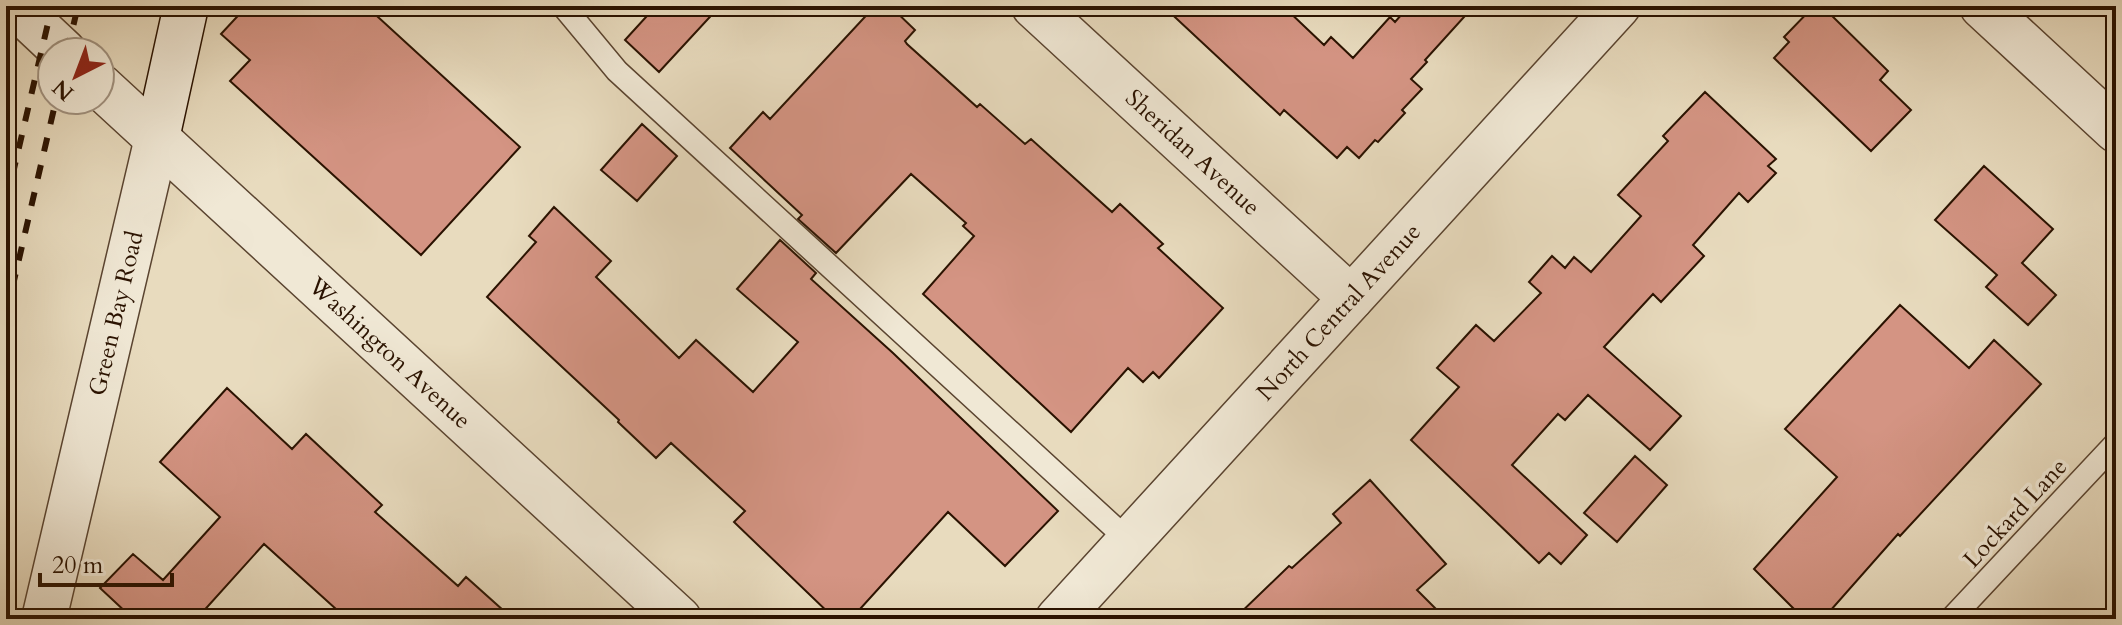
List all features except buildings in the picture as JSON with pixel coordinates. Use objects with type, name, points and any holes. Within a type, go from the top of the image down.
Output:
[{"type":"street","points":[[15,6],[47,36]]},
{"type":"street","name":"Green Bay Road","points":[[44,619],[186,6]]},
{"type":"street","name":"Sheridan Avenue","points":[[1034,6],[1351,298]]},
{"type":"street","name":"North Central Avenue","points":[[1058,619],[1618,6]]},
{"type":"street","points":[[1982,6],[2116,130]]},
{"type":"street","name":"Washington Avenue","points":[[116,101],[679,619]]},
{"type":"lane","points":[[563,6],[617,71],[1129,541]]},
{"type":"lane","name":"Lockard Lane","points":[[1951,619],[2116,443]]},
{"type":"railway","points":[[6,203],[52,6]]},
{"type":"railway","points":[[71,36],[78,6]]},
{"type":"railway","points":[[6,315],[52,116]]}]
